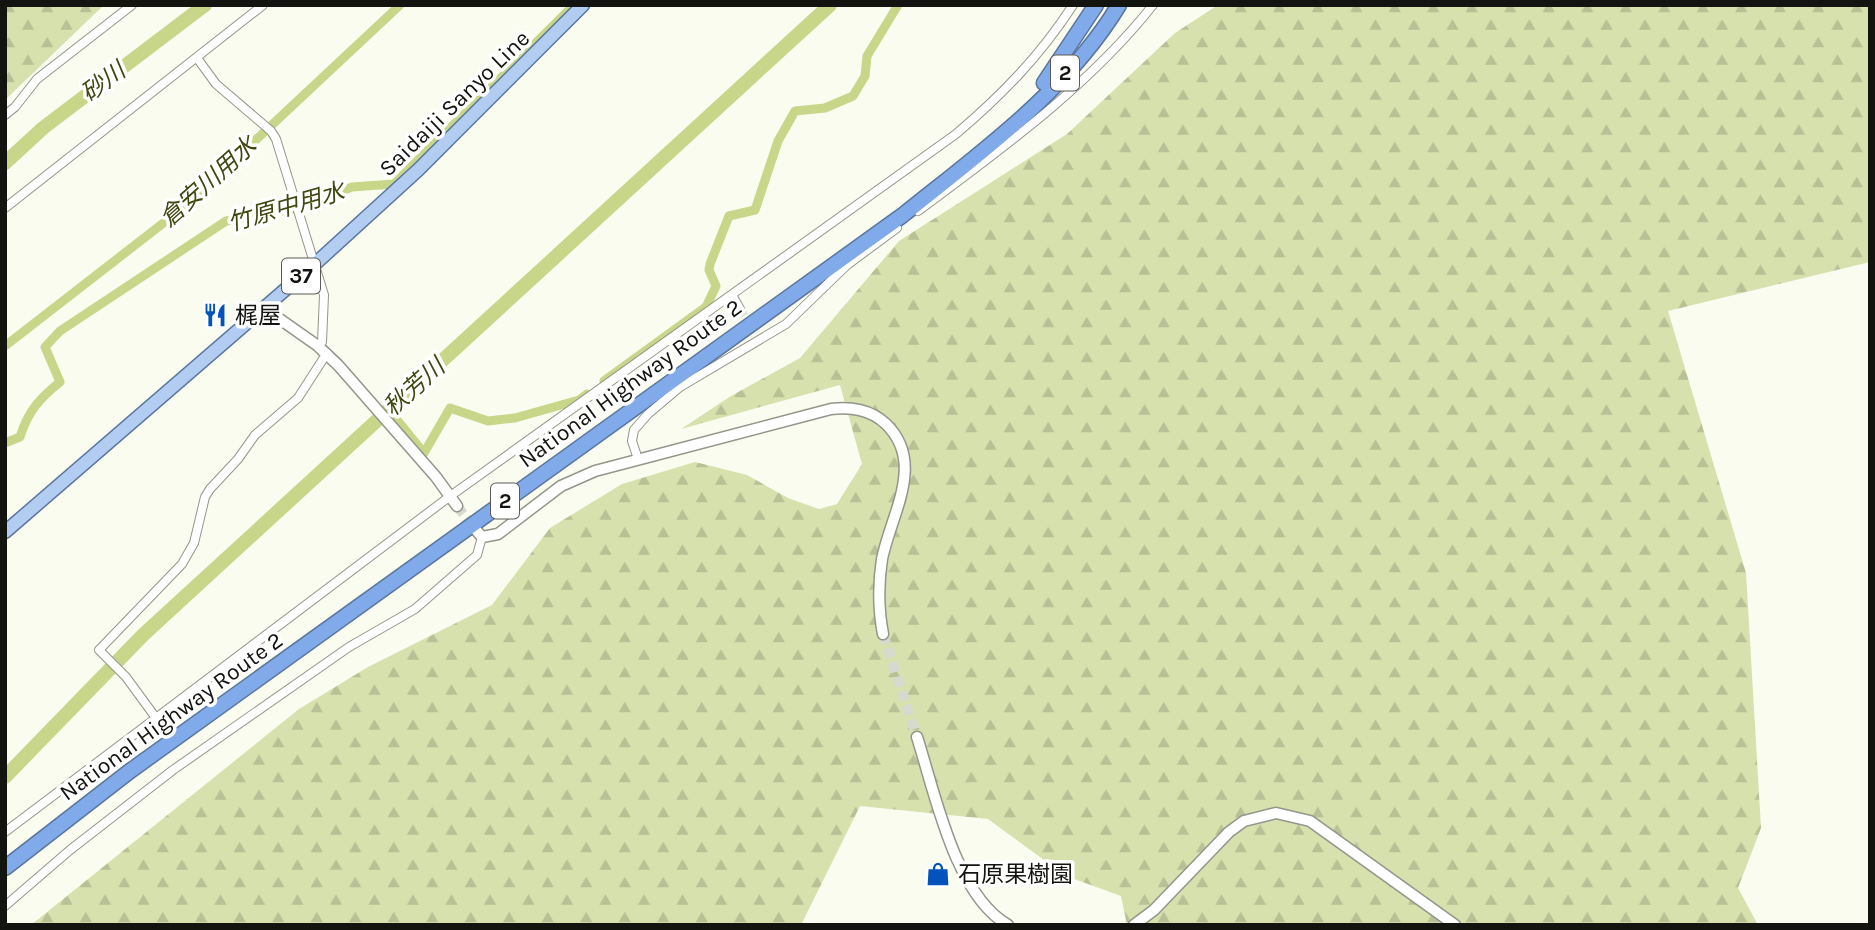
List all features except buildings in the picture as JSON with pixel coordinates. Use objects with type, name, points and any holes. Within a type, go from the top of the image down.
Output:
[{"type":"highway","points":[[1004,133],[1055,70],[1096,5]]},
{"type":"highway","name":"National Highway Route 2","points":[[5,868],[130,771],[903,215],[1004,133],[1066,72],[1120,7]]},
{"type":"main road","name":"Saidaiji Sanyo Line","points":[[5,532],[316,263],[418,170],[583,5]]},
{"type":"street","points":[[5,115],[15,107],[37,79],[132,5]]},
{"type":"street","points":[[5,208],[263,5]]},
{"type":"street","points":[[5,832],[732,295],[909,169],[1001,96],[1031,63],[1073,5]]},
{"type":"street","points":[[638,460],[632,441],[634,430],[648,414],[680,387],[762,340],[808,306],[847,265],[1039,119],[1114,52],[1153,5]]},
{"type":"street","points":[[156,718],[126,677],[99,650],[182,564],[194,543],[205,497],[210,489],[238,459],[254,435],[298,398],[323,350],[324,295],[316,263],[271,131],[216,84],[197,58]]},
{"type":"street","points":[[732,295],[740,309]]},
{"type":"street","points":[[264,308],[323,350],[436,477],[453,502]]},
{"type":"street","points":[[754,330],[762,340]]},
{"type":"street","points":[[5,906],[70,850],[173,769],[349,647],[415,610],[478,555],[479,533],[498,534],[544,497],[577,477],[831,409],[858,409],[881,420],[898,439],[906,463],[903,489],[880,576],[879,613],[883,634]]},
{"type":"street","points":[[917,737],[962,872],[988,910],[1008,925]]},
{"type":"street","points":[[1134,925],[1154,910],[1228,832],[1244,821],[1276,813],[1310,821],[1455,925]]},
{"type":"green space","points":[[5,5],[104,5],[5,100]]},
{"type":"green space","points":[[1218,5],[1870,5],[1870,262],[1668,311],[1746,573],[1761,828],[1738,888],[1758,925],[1127,925],[1121,896],[1066,876],[988,819],[860,806],[801,925],[31,925],[299,709],[368,667],[492,605],[550,528],[622,484],[695,462],[747,475],[788,498],[819,509],[837,504],[862,464],[840,385],[681,429],[731,396],[800,358],[899,241],[1067,134],[1175,33]]},
{"type":"waterway","name":"砂川","points":[[5,163],[43,128],[205,5]]},
{"type":"waterway","name":"倉安川用水","points":[[5,346],[184,207],[400,5]]},
{"type":"waterway","name":"竹原中用水","points":[[5,443],[20,437],[36,406],[60,382],[45,347],[60,331],[226,221],[294,209],[352,187],[394,184],[574,5]]},
{"type":"waterway","name":"秋芳川","points":[[5,777],[143,635],[830,5]]},
{"type":"waterway","points":[[604,381],[706,307],[716,286],[709,270],[710,264],[729,216],[755,210],[778,141],[795,111],[825,108],[853,96],[865,76],[867,56],[898,5]]},
{"type":"waterway","points":[[389,410],[424,453],[450,408],[488,421],[515,418],[579,400],[587,394]]},
{"type":"tunnel","points":[[740,309],[753,328]]},
{"type":"tunnel","points":[[457,506],[476,530]]},
{"type":"tunnel","points":[[883,634],[917,737]]},
{"type":"place","name":"梶屋","points":[[215,315]]},
{"type":"place","name":"石原果樹園","points":[[938,874]]}]
